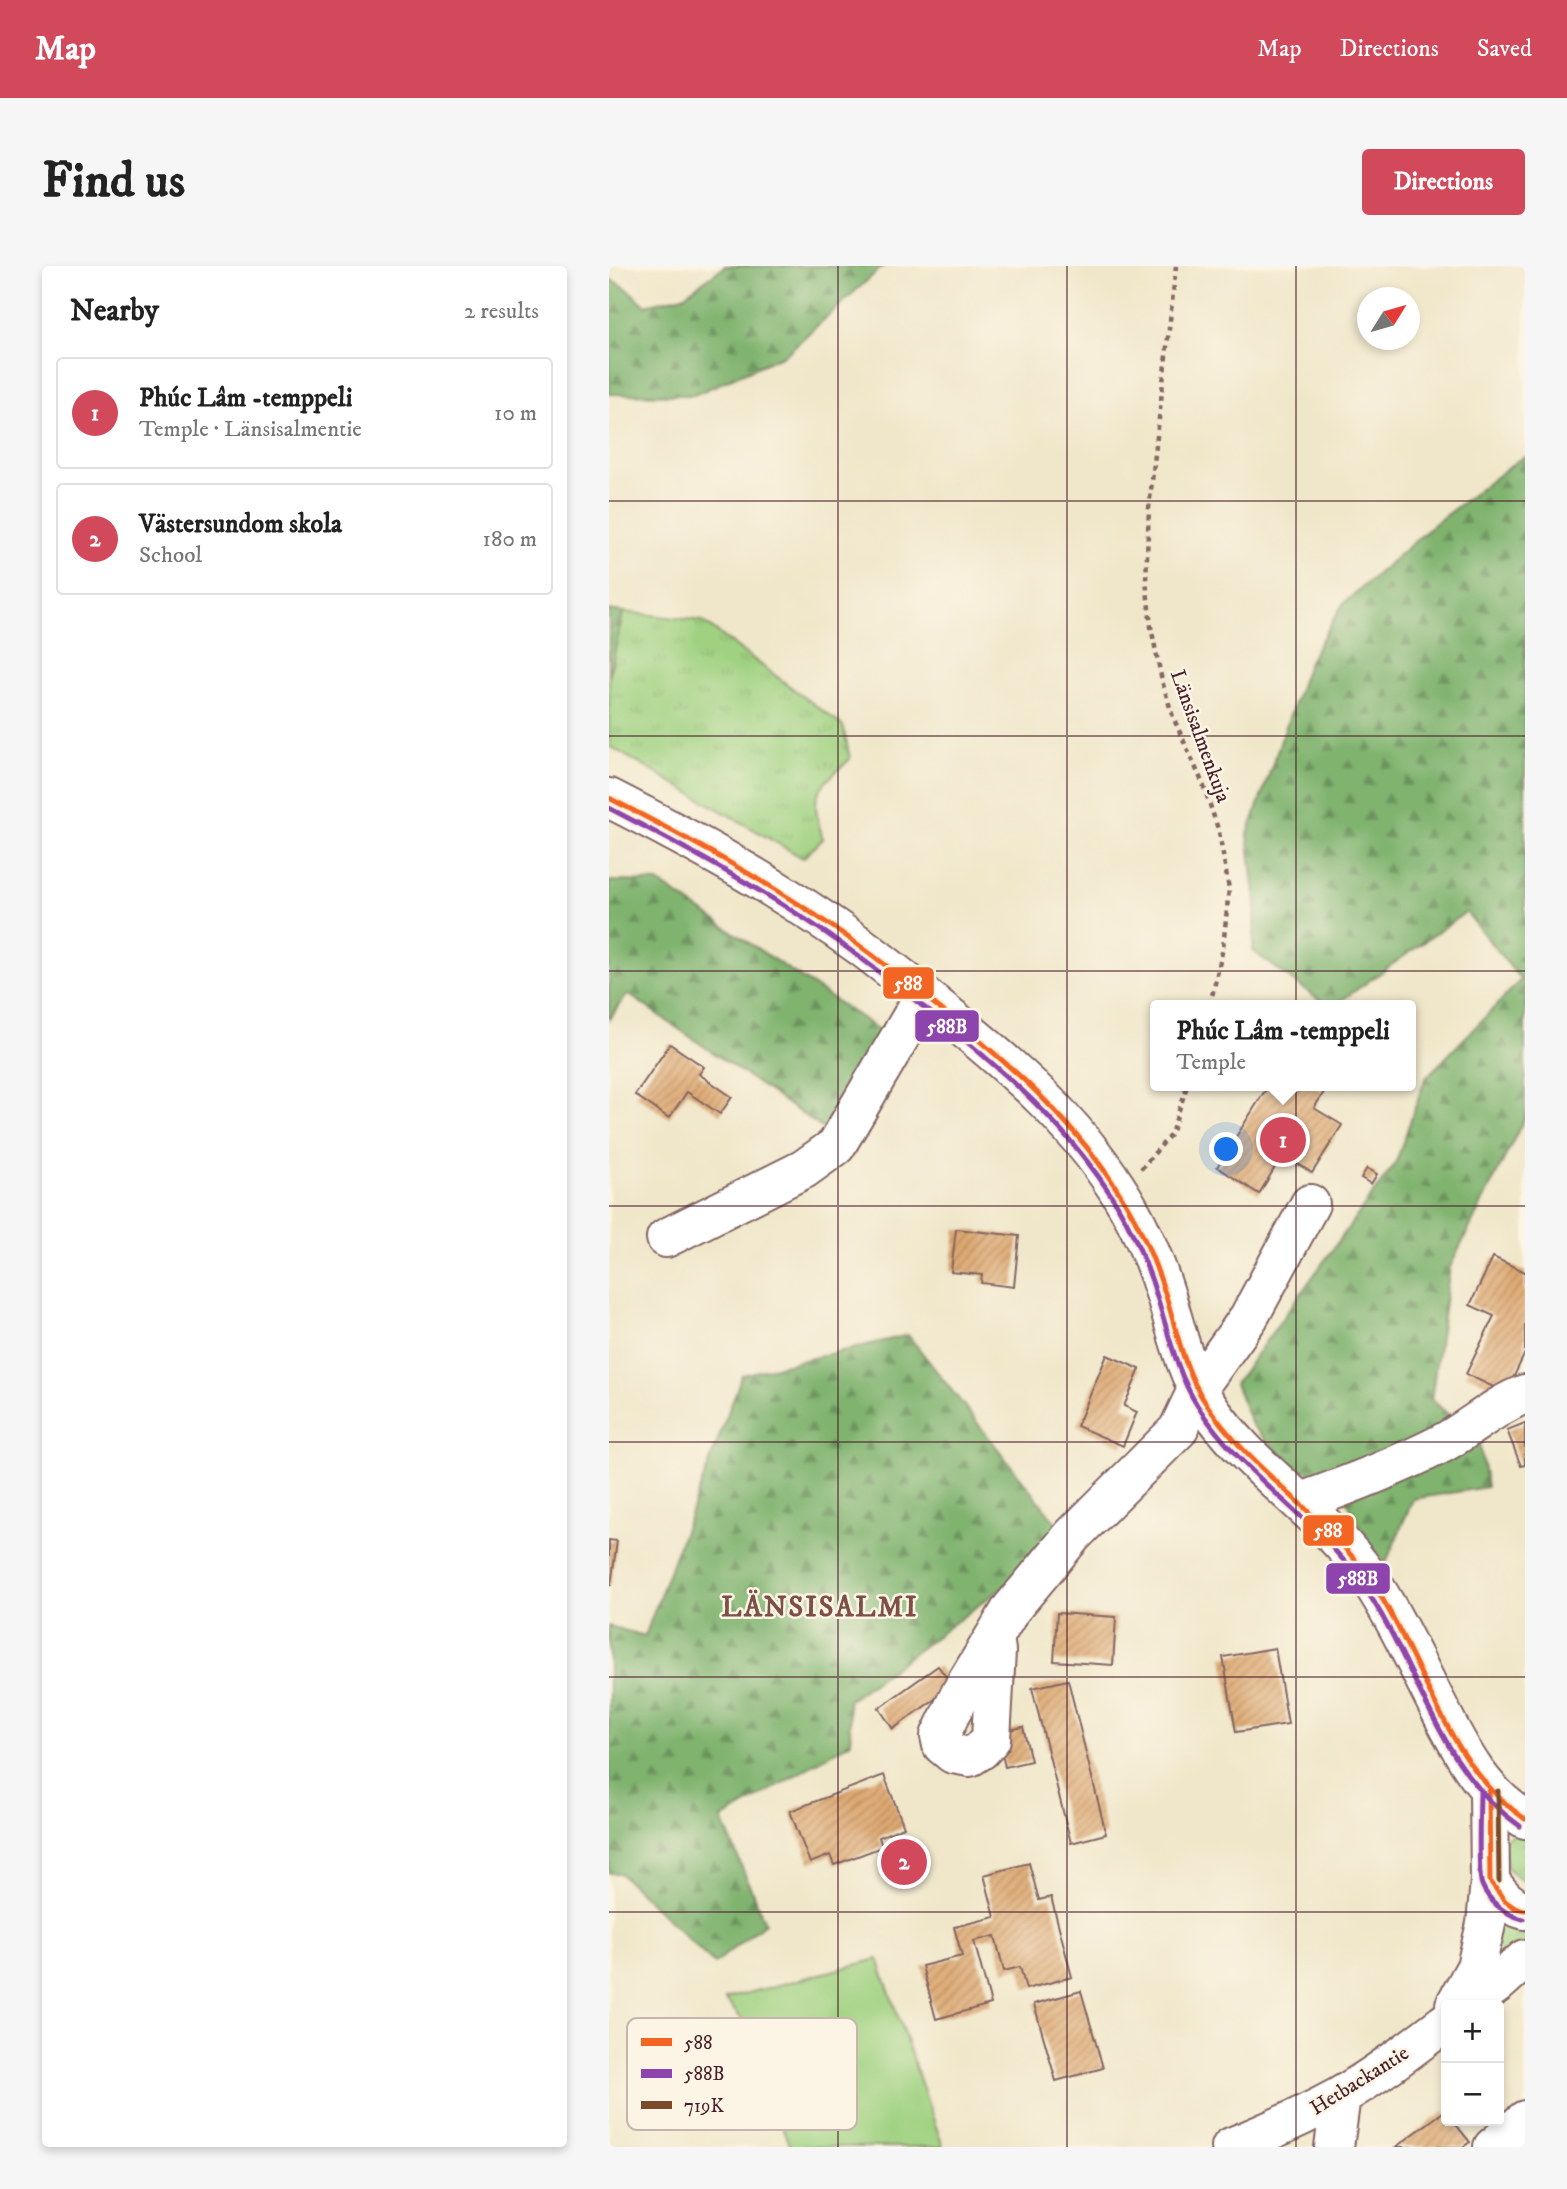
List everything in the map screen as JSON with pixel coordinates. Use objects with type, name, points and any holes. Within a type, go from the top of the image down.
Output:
[{"type":"street","points":[[609,798],[684,836],[799,904],[857,944],[1010,1066],[1067,1121],[1117,1187],[1145,1238],[1187,1366],[1225,1430],[1327,1526],[1372,1583],[1460,1748],[1489,1791],[1525,1819]]},
{"type":"street","points":[[666,1238],[804,1169],[836,1146],[924,996]]},
{"type":"street","points":[[994,1638],[1011,1609],[1072,1536],[1178,1430],[1198,1388],[1249,1317],[1310,1204]]},
{"type":"street","points":[[1301,1502],[1382,1473],[1444,1442],[1509,1400],[1525,1394]]},
{"type":"street","name":"Hetbackantie","points":[[1460,2000],[1476,1967],[1486,1924],[1490,1881],[1489,1791]]},
{"type":"street","points":[[1490,1881],[1505,1901],[1515,1908],[1525,1910]]},
{"type":"street","name":"Hetbackantie","points":[[1474,2000],[1525,1959]]},
{"type":"street","name":"Hetbackantie","points":[[1231,2147],[1278,2128],[1341,2096],[1397,2059],[1441,2024]]},
{"type":"street","points":[[1334,2147],[1341,2096]]},
{"type":"street","points":[[1493,2147],[1525,2120]]},
{"type":"path","name":"Länsisalmenkuja","points":[[1176,266],[1149,508],[1146,580],[1151,627],[1162,681],[1173,717],[1203,784],[1219,832],[1229,889],[1223,948],[1211,1000]]},
{"type":"path","points":[[1117,1187],[1139,1171],[1171,1134],[1185,1091]]},
{"type":"green space","points":[[725,266],[883,266],[786,354],[694,395],[609,394],[609,279],[625,287],[645,305],[683,296]]},
{"type":"green space","points":[[1525,457],[1525,1117],[1450,1267],[1431,1399],[1479,1442],[1487,1487],[1413,1499],[1385,1565],[1348,1503],[1326,1478],[1290,1465],[1252,1425],[1235,1384],[1396,1162],[1425,1079],[1521,980],[1466,912],[1342,1000],[1319,1000],[1253,951],[1256,904],[1248,834],[1309,661],[1343,604],[1438,521]]},
{"type":"green space","points":[[609,610],[623,612],[609,677]]},
{"type":"green space","points":[[623,612],[702,621],[843,726],[850,759],[829,778],[818,793],[816,811],[823,839],[803,858],[609,746],[609,677]]},
{"type":"green space","points":[[609,881],[658,882],[888,1036],[831,1134],[628,994],[609,1019]]},
{"type":"green space","points":[[908,1335],[1064,1533],[1006,1585],[848,1701],[851,1742],[722,1819],[765,1923],[714,1964],[620,1873],[609,1873],[609,1626],[645,1636],[742,1375]]},
{"type":"green space","points":[[1519,1834],[1525,1836],[1525,1881],[1509,1870],[1504,1854],[1503,1841]]},
{"type":"green space","points":[[1492,1925],[1525,1929],[1525,1944],[1478,1970]]},
{"type":"green space","points":[[878,1959],[943,2147],[790,2147],[784,2130],[857,2130],[857,2018],[741,2018],[725,1999]]},
{"type":"building","points":[[670,1044],[704,1067],[699,1074],[732,1097],[720,1114],[687,1092],[669,1118],[635,1095]]},
{"type":"building","points":[[1265,1091],[1322,1091],[1314,1108],[1342,1125],[1312,1173],[1283,1154],[1259,1194],[1217,1167]]},
{"type":"building","points":[[1367,1168],[1377,1174],[1371,1184],[1361,1178]]},
{"type":"building","points":[[956,1229],[1019,1236],[1014,1287],[981,1283],[982,1275],[951,1272]]},
{"type":"building","points":[[1493,1257],[1525,1272],[1525,1353],[1506,1393],[1466,1374],[1494,1316],[1470,1305]]},
{"type":"building","points":[[1107,1355],[1140,1369],[1124,1406],[1137,1412],[1123,1446],[1077,1426]]},
{"type":"building","points":[[1525,1423],[1525,1465],[1521,1466],[1507,1430]]},
{"type":"building","points":[[609,1540],[617,1541],[611,1585],[609,1585]]},
{"type":"building","points":[[1057,1613],[1116,1617],[1113,1665],[1054,1661]]},
{"type":"building","points":[[1275,1648],[1288,1724],[1236,1732],[1223,1657]]},
{"type":"building","points":[[938,1666],[953,1686],[893,1729],[879,1708]]},
{"type":"building","points":[[1068,1680],[1106,1834],[1071,1843],[1032,1688]]},
{"type":"building","points":[[1023,1727],[1031,1761],[1005,1767],[997,1733]]},
{"type":"building","points":[[884,1775],[904,1827],[879,1837],[882,1847],[834,1865],[830,1855],[810,1863],[790,1811]]},
{"type":"building","points":[[1029,1863],[1039,1900],[1051,1897],[1072,1977],[1026,1989],[1020,1967],[1004,1971],[995,1936],[974,1941],[991,2004],[936,2019],[922,1966],[962,1956],[954,1927],[995,1917],[984,1875]]},
{"type":"building","points":[[1081,1991],[1103,2068],[1056,2081],[1034,2004]]},
{"type":"building","points":[[1441,2114],[1441,2126],[1457,2126],[1470,2142],[1463,2147],[1396,2147]]},
{"type":"transit line","name":"588","points":[[609,798],[749,874],[845,935],[901,977],[1018,1074],[1064,1121],[1105,1172],[1136,1222],[1162,1283],[1186,1364],[1205,1402],[1243,1449],[1330,1532],[1369,1578],[1388,1608],[1454,1739],[1474,1769],[1497,1796],[1525,1819]]},
{"type":"transit line","name":"588B","points":[[609,808],[745,882],[837,941],[894,983],[985,1057],[1056,1125],[1098,1176],[1129,1226],[1150,1275],[1179,1367],[1197,1405],[1214,1430],[1234,1452],[1321,1536],[1360,1581],[1380,1612],[1447,1744],[1491,1802],[1520,1826]]},
{"type":"transit line","name":"588B","points":[[1480,1791],[1479,1855],[1482,1885],[1499,1907],[1523,1919]]},
{"type":"transit line","name":"588","points":[[1489,1791],[1490,1881],[1505,1901],[1515,1908],[1525,1910]]},
{"type":"transit line","name":"719K","points":[[1498,1791],[1499,1881]]},
{"type":"place","name":"Phúc Lâm -temppeli","points":[[1283,1140]]},
{"type":"place","name":"Västersundom skola","points":[[904,1862]]},
{"type":"district","name":"LÄNSISALMI","points":[[820,1606]]}]
